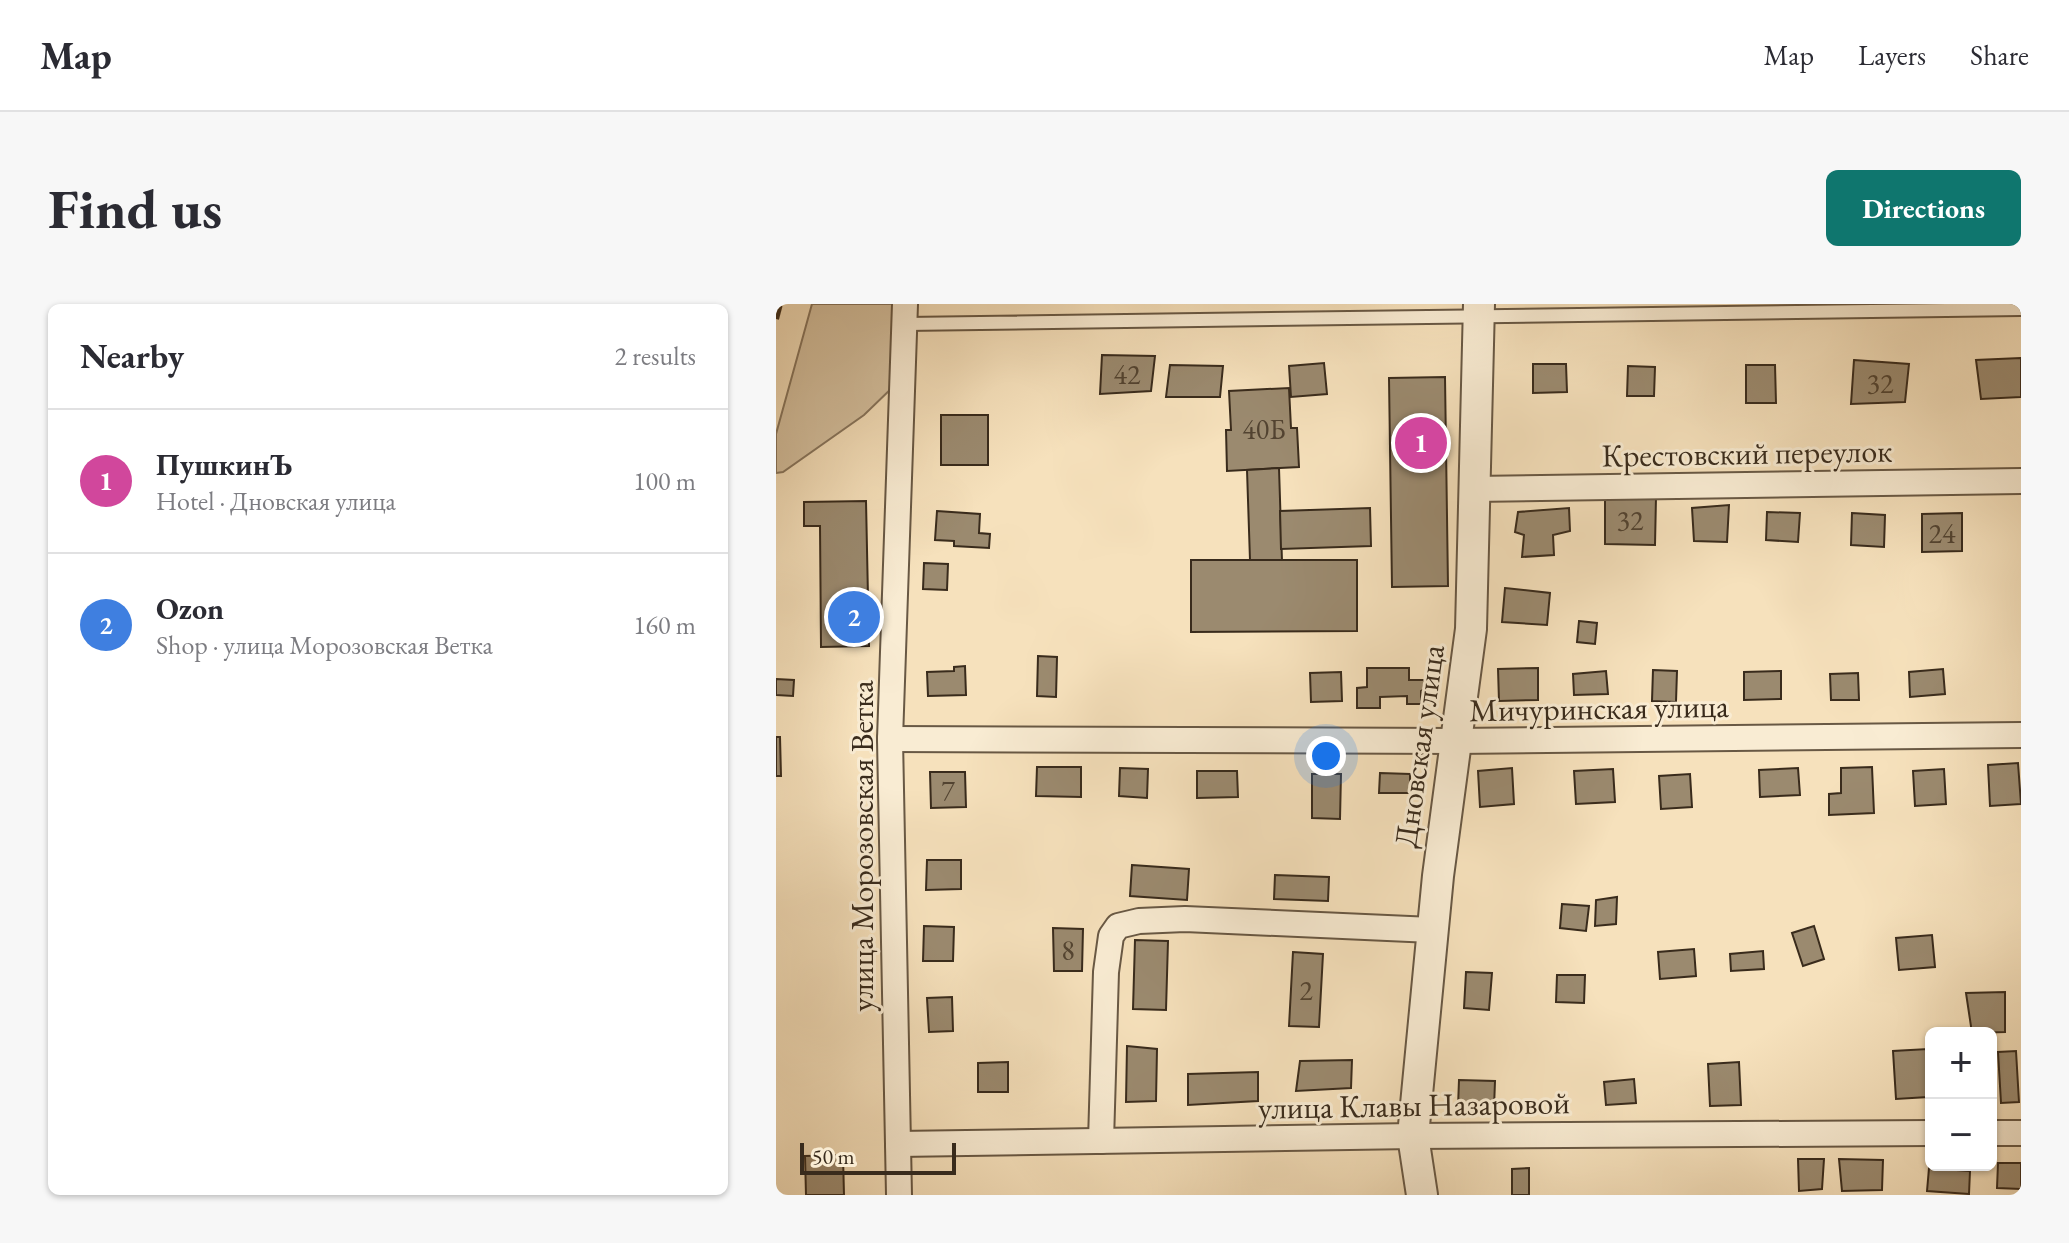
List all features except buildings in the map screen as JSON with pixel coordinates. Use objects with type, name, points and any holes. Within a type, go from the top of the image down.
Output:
[{"type":"street","name":"Дновская улица","points":[[1422,1195],[1413,1136],[1432,930],[1471,629],[1479,310]]},
{"type":"street","name":"улица Морозовская Ветка","points":[[899,1195],[890,739],[905,314]]},
{"type":"street","name":"Крестовский переулок","points":[[1474,489],[2021,481]]},
{"type":"street","name":"Мичуринская улица","points":[[890,739],[1456,741],[2021,735]]},
{"type":"street","points":[[1101,1141],[1106,972],[1111,936],[1118,926],[1139,921],[1185,919],[1432,930]]},
{"type":"street","name":"улица Клавы Назаровой","points":[[898,1144],[1413,1136],[1925,1133]]},
{"type":"street","points":[[1997,1133],[2021,1133]]},
{"type":"lane","points":[[905,314],[2021,309]]},
{"type":"shaded area","points":[[812,304],[898,304],[896,384],[864,415],[783,472],[776,473],[776,434]]},
{"type":"railway","points":[[776,319],[780,304]]},
{"type":"place","name":"ПушкинЪ","points":[[1421,443]]},
{"type":"place","name":"Ozon","points":[[854,617]]}]
